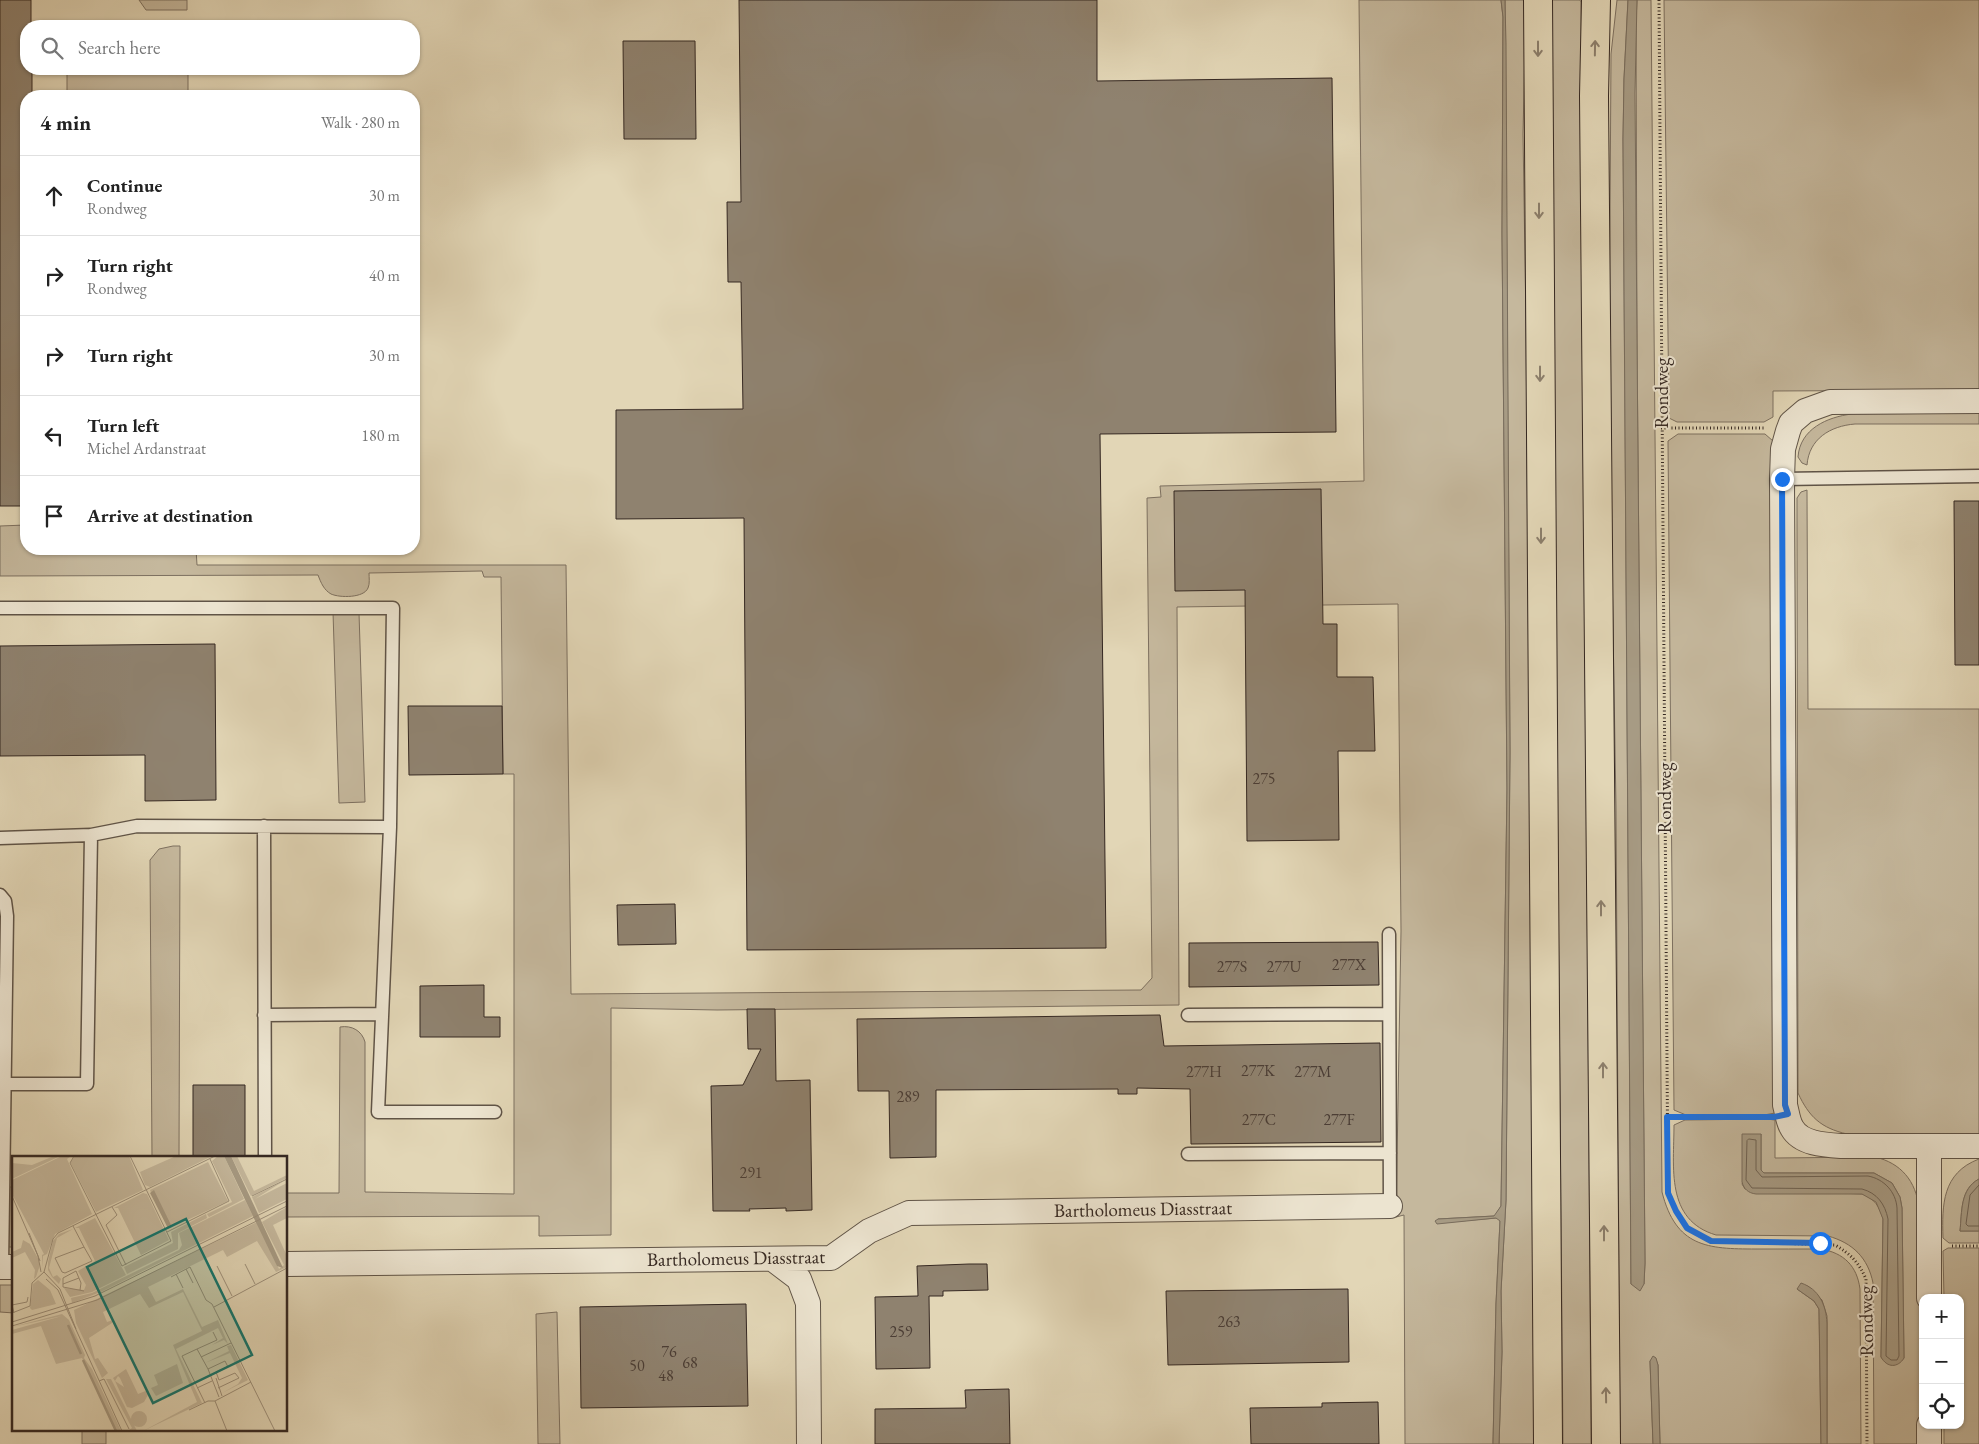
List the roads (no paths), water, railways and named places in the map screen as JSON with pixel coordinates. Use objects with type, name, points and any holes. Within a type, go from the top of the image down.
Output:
[{"type":"main road","points":[[1538,0],[1548,1444]]},
{"type":"main road","points":[[1596,0],[1594,105],[1606,1444]]},
{"type":"street","points":[[1979,401],[1830,402],[1805,411],[1792,423],[1788,431],[1783,449],[1782,479],[1785,1105],[1792,1128],[1802,1138],[1823,1144],[1842,1146],[1979,1146]]},
{"type":"street","points":[[1929,1146],[1929,1294]]},
{"type":"street","name":"Bartholomeus Diasstraat","points":[[288,1264],[831,1258],[869,1230],[909,1213],[1390,1206]]},
{"type":"street","points":[[774,1260],[799,1278],[808,1303],[809,1444]]},
{"type":"street","points":[[1929,1429],[1929,1444]]},
{"type":"lane","points":[[1782,479],[1979,476]]},
{"type":"lane","points":[[0,608],[393,608],[390,827],[378,1112],[495,1112]]},
{"type":"lane","points":[[0,838],[91,835],[137,826],[390,827]]},
{"type":"lane","points":[[264,826],[264,1156]]},
{"type":"lane","points":[[4,1084],[87,1084],[91,835]]},
{"type":"lane","points":[[0,895],[5,901],[3,914],[5,1267]]},
{"type":"lane","name":"Bartholomeus Diasstraat","points":[[1389,934],[1390,1206]]},
{"type":"lane","points":[[264,1014],[381,1014]]},
{"type":"lane","points":[[1188,1015],[1389,1014]]},
{"type":"lane","points":[[1188,1154],[1390,1152]]},
{"type":"water","points":[[1501,0],[1505,0],[1506,43],[1510,752],[1506,1200],[1501,1291],[1502,1352],[1499,1444],[1493,1444],[1500,1221],[1496,1218],[1437,1224],[1435,1221],[1438,1219],[1494,1216],[1501,1206],[1507,789],[1502,233],[1503,17]]},
{"type":"water","points":[[1628,0],[1637,0],[1635,93],[1645,1263],[1644,1284],[1640,1291],[1631,1284],[1623,139]]},
{"type":"water","points":[[1742,1134],[1761,1134],[1761,1170],[1764,1173],[1874,1173],[1892,1183],[1900,1197],[1902,1208],[1904,1358],[1899,1364],[1889,1365],[1881,1357],[1883,1219],[1876,1202],[1862,1194],[1756,1194],[1749,1192],[1745,1189],[1742,1182]]},
{"type":"water","points":[[1979,1179],[1979,1231],[1960,1231],[1965,1195],[1973,1183]]},
{"type":"water","points":[[1801,1283],[1813,1289],[1817,1294],[1823,1304],[1826,1316],[1827,1444],[1821,1444],[1819,1309],[1814,1301],[1797,1289]]},
{"type":"water","points":[[1653,1356],[1656,1358],[1658,1365],[1660,1444],[1653,1444],[1650,1361]]}]
